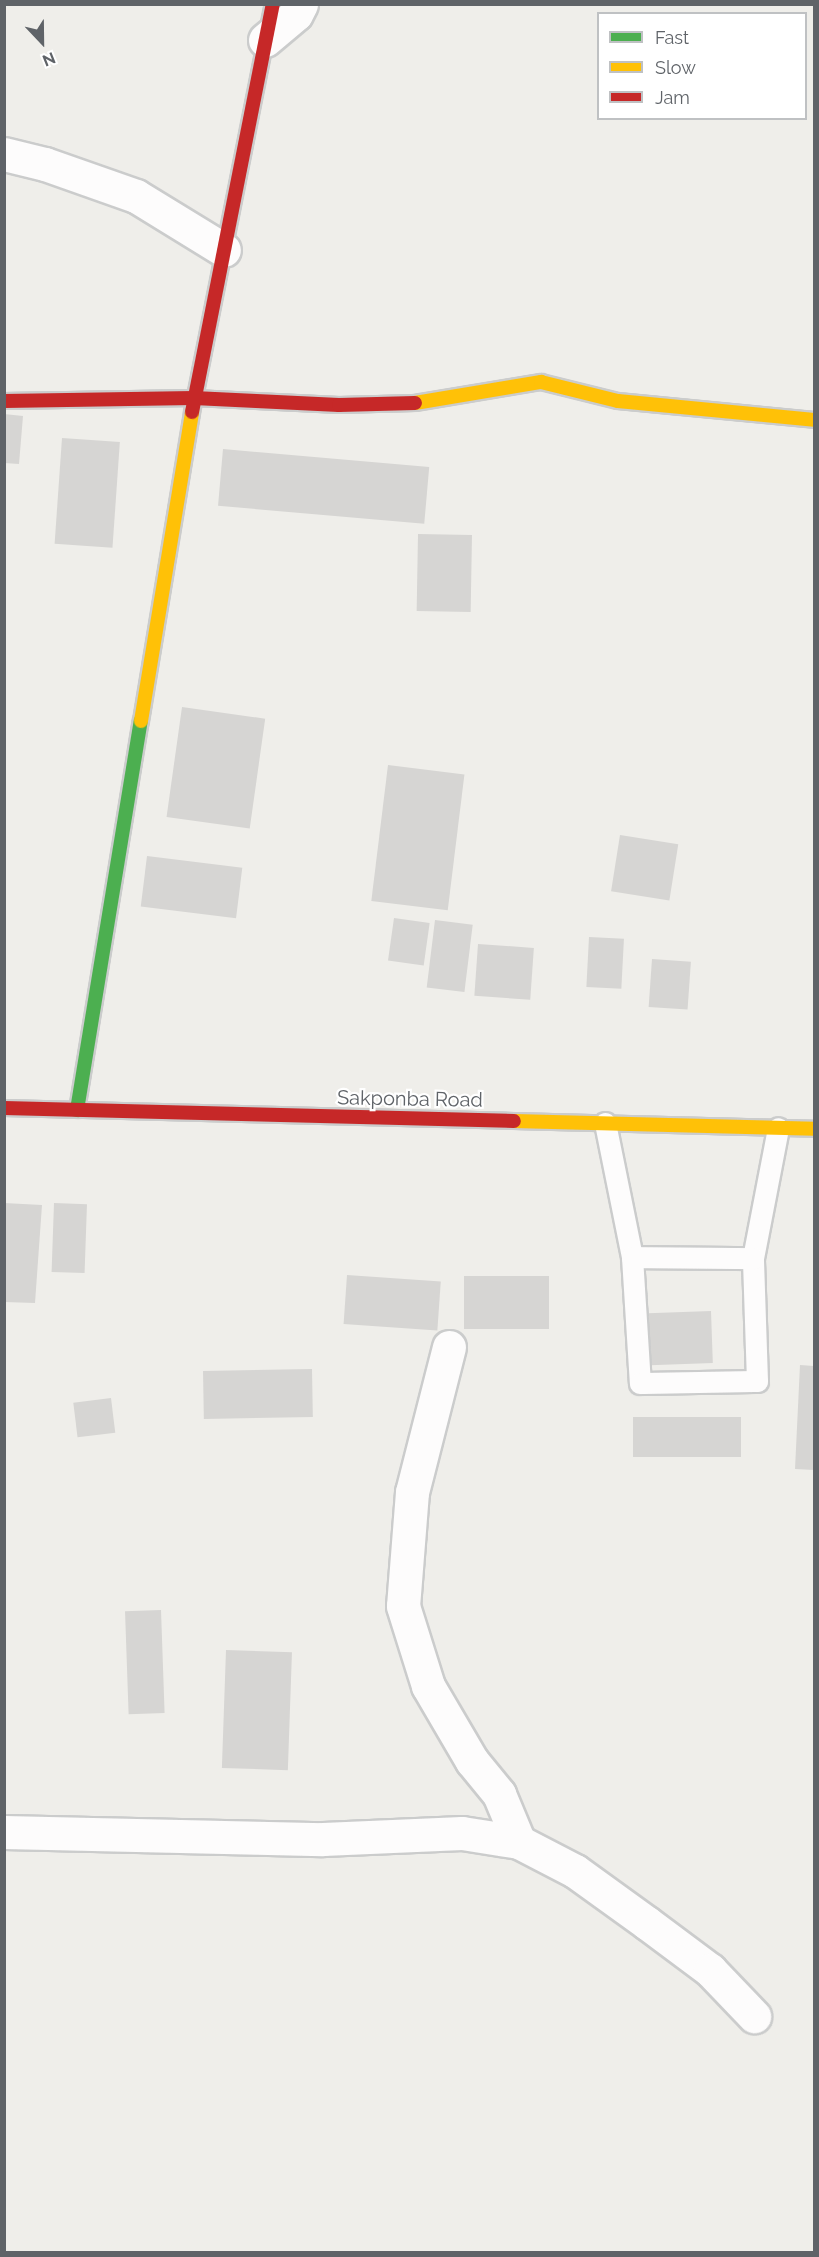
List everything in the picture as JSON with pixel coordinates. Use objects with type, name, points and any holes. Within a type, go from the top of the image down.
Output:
[{"type":"street","points":[[77,1110],[194,398],[273,4]]},
{"type":"street","points":[[265,40],[296,15],[301,4]]},
{"type":"street","points":[[4,154],[45,164],[136,196],[224,249]]},
{"type":"street","points":[[4,401],[194,398],[339,405],[424,403],[541,382],[618,401],[814,420]]},
{"type":"street","name":"Sakponba Road","points":[[4,1108],[814,1129]]},
{"type":"street","points":[[449,1347],[412,1492],[403,1606],[428,1686],[472,1761],[499,1794],[519,1842]]},
{"type":"street","points":[[4,1832],[323,1839],[462,1833],[519,1842],[575,1871],[710,1970],[754,2016]]},
{"type":"lane","points":[[605,1124],[632,1257],[640,1383],[757,1381],[753,1258],[778,1128]]},
{"type":"lane","points":[[632,1257],[753,1258]]},
{"type":"building","points":[[4,414],[23,416],[19,464],[4,463]]},
{"type":"building","points":[[62,438],[120,442],[112,548],[55,544]]},
{"type":"building","points":[[223,449],[429,467],[424,524],[218,506]]},
{"type":"building","points":[[418,534],[472,535],[471,612],[417,611]]},
{"type":"building","points":[[182,707],[265,719],[250,829],[167,817]]},
{"type":"building","points":[[388,765],[464,774],[448,910],[371,901]]},
{"type":"building","points":[[620,835],[678,844],[669,901],[611,891]]},
{"type":"building","points":[[147,856],[242,868],[236,918],[141,907]]},
{"type":"building","points":[[394,918],[430,923],[424,966],[388,961]]},
{"type":"building","points":[[435,920],[473,925],[464,992],[427,987]]},
{"type":"building","points":[[589,937],[624,939],[621,989],[586,987]]},
{"type":"building","points":[[478,944],[534,948],[530,1000],[474,996]]},
{"type":"building","points":[[652,959],[691,962],[688,1010],[649,1007]]},
{"type":"building","points":[[4,1203],[42,1205],[35,1303],[4,1302]]},
{"type":"building","points":[[54,1203],[87,1204],[85,1273],[52,1272]]},
{"type":"building","points":[[347,1275],[441,1282],[437,1330],[344,1324]]},
{"type":"building","points":[[464,1276],[549,1276],[549,1329],[464,1329]]},
{"type":"building","points":[[711,1311],[713,1363],[650,1365],[648,1313]]},
{"type":"building","points":[[800,1365],[814,1366],[814,1470],[795,1469]]},
{"type":"building","points":[[312,1369],[313,1417],[204,1419],[203,1371]]},
{"type":"building","points":[[111,1398],[115,1433],[78,1437],[73,1403]]},
{"type":"building","points":[[633,1417],[741,1417],[741,1457],[633,1457]]},
{"type":"building","points":[[161,1610],[165,1713],[129,1714],[125,1611]]},
{"type":"building","points":[[226,1650],[292,1652],[288,1770],[222,1768]]},
{"type":"traffic: fast","points":[[77,1110],[141,721]]},
{"type":"traffic: slow","points":[[415,403],[541,382],[618,401],[814,420]]},
{"type":"traffic: slow","points":[[141,721],[192,412]]},
{"type":"traffic: slow","points":[[514,1121],[814,1129]]},
{"type":"traffic: jam","points":[[192,412],[273,4]]},
{"type":"traffic: jam","points":[[4,401],[194,398],[339,405],[415,403]]},
{"type":"traffic: jam","points":[[4,1108],[514,1121]]}]
